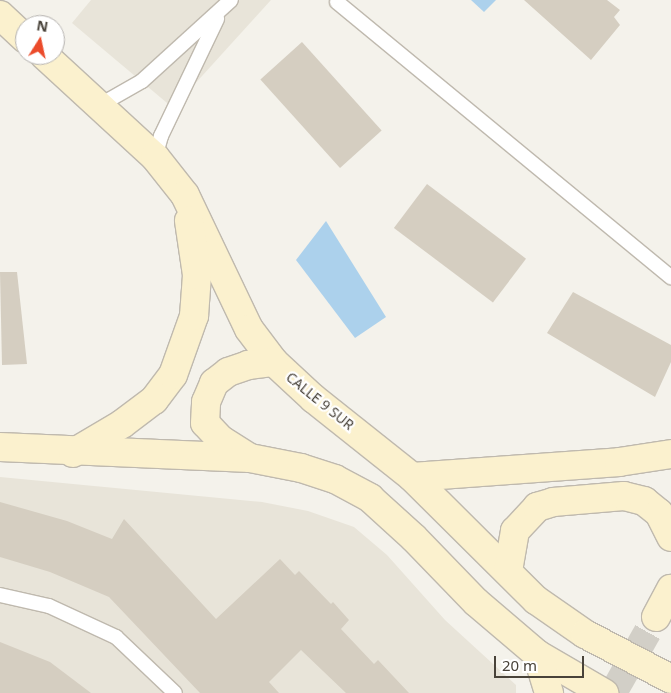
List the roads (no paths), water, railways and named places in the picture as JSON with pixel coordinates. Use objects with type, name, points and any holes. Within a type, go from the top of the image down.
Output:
[{"type":"main road","points":[[0,15],[15,29]]},
{"type":"main road","name":"CALLE 9 SUR","points":[[55,65],[155,157],[185,195],[245,322],[274,362],[314,398],[412,476],[536,600],[585,634],[666,671]]},
{"type":"main road","points":[[73,453],[122,424],[154,400],[173,375],[186,346],[194,316],[197,275],[185,195]]},
{"type":"main road","points":[[250,458],[221,440],[205,423],[206,402],[214,383],[228,372],[248,365],[274,362]]},
{"type":"main road","points":[[0,447],[73,453],[250,458],[301,468],[335,479],[370,498],[414,538],[476,602],[537,654],[604,693]]},
{"type":"main road","points":[[412,476],[600,463],[671,454]]},
{"type":"main road","points":[[508,571],[515,531],[537,507],[553,502],[624,496],[644,501],[659,513],[671,537]]},
{"type":"main road","points":[[656,617],[671,589]]},
{"type":"main road","points":[[537,654],[549,693]]},
{"type":"lane","points":[[100,105],[142,82],[219,14],[231,0]]},
{"type":"lane","points":[[337,2],[671,276]]},
{"type":"lane","points":[[155,157],[161,136],[219,14]]},
{"type":"lane","points":[[0,596],[49,606],[116,637],[176,693]]},
{"type":"water","points":[[471,0],[496,0],[484,12]]},
{"type":"water","points":[[326,221],[386,317],[355,338],[296,260]]},
{"type":"tunnel","points":[[613,693],[656,617]]}]
